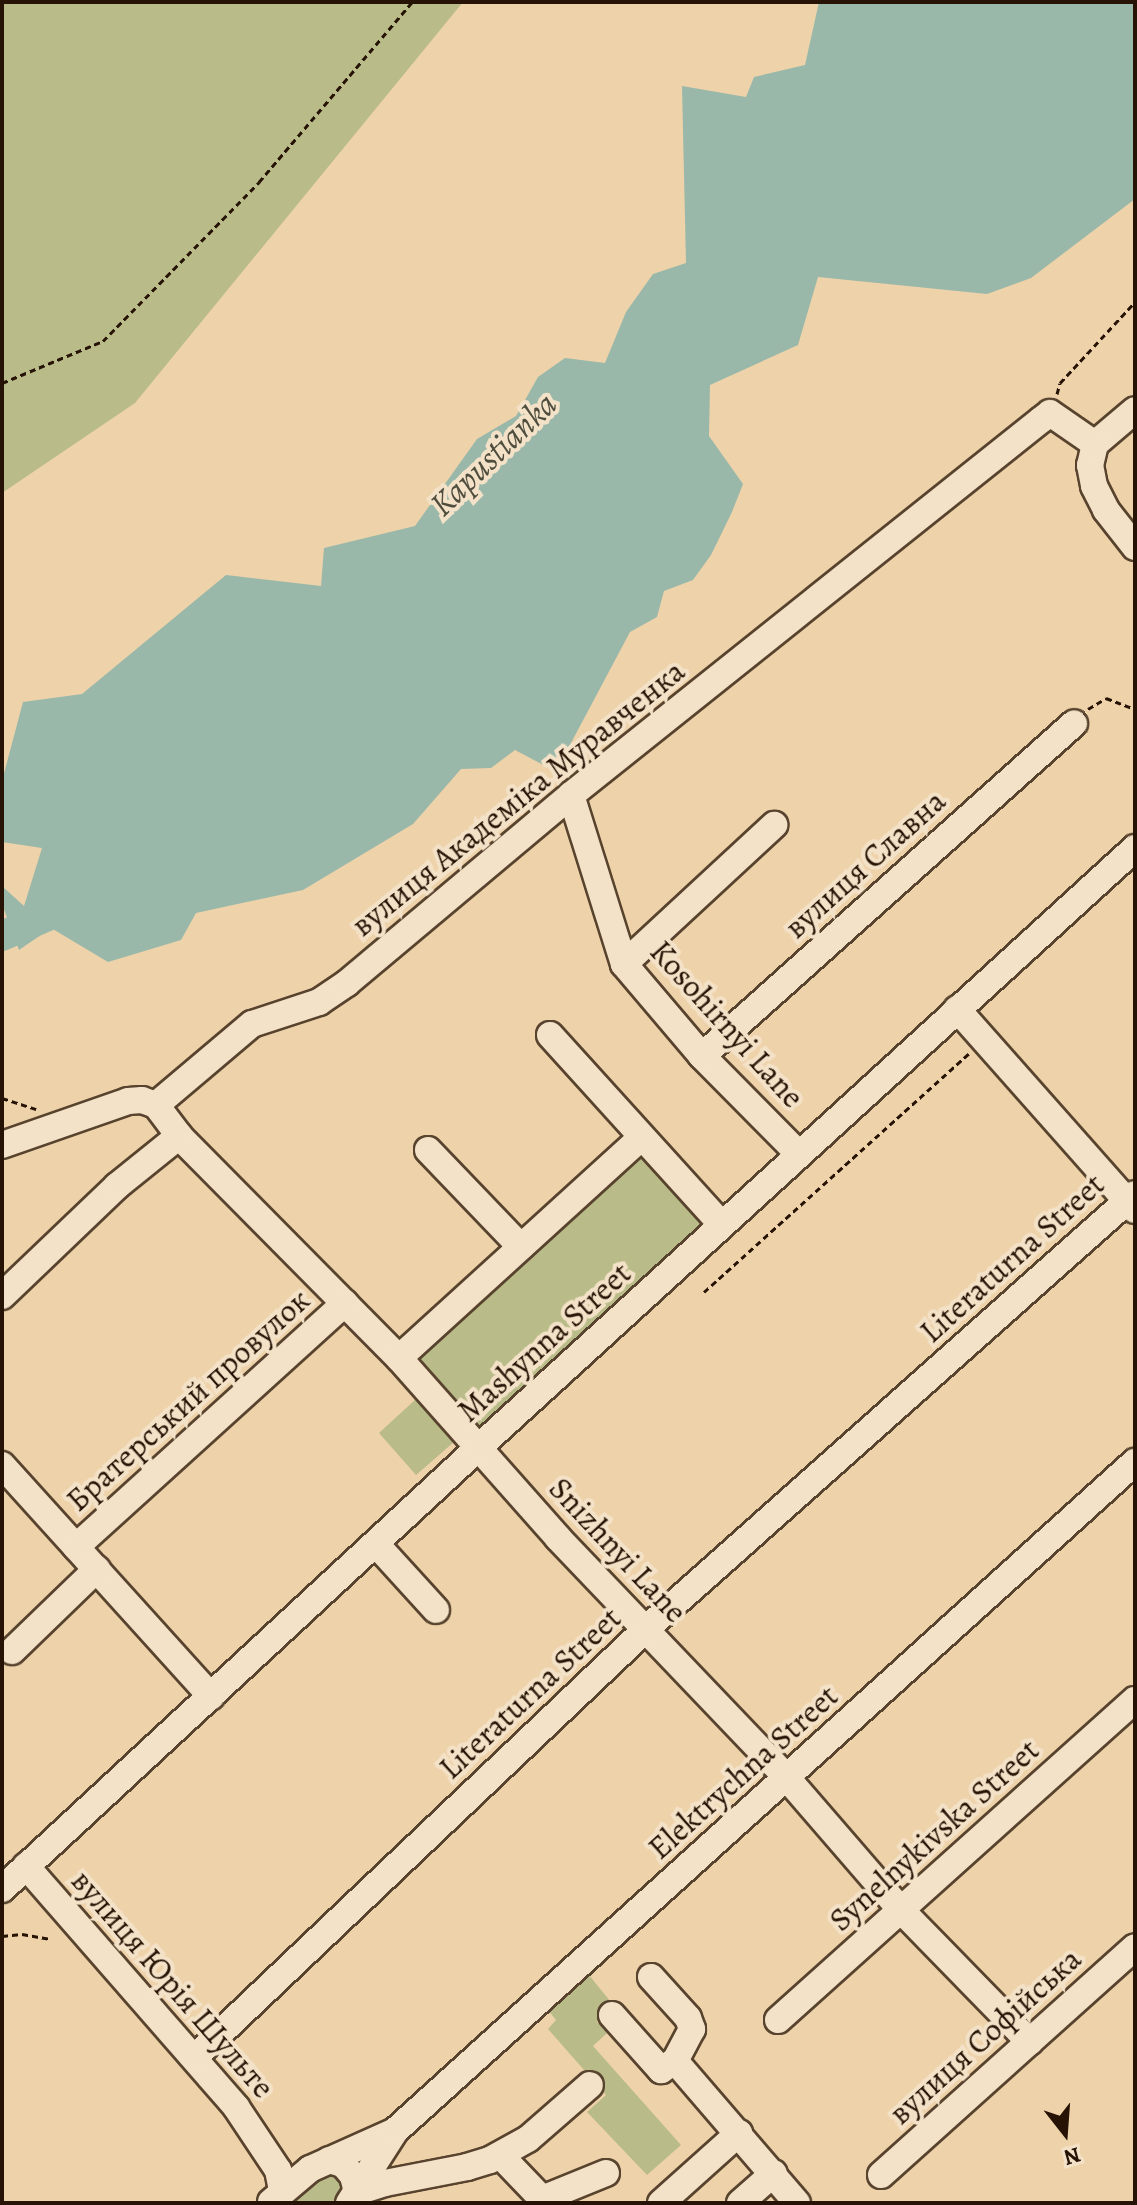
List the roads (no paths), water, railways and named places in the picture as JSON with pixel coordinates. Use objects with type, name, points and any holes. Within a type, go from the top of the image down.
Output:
[{"type":"street","points":[[1135,410],[1095,444],[1090,465],[1094,486],[1106,510],[1135,547]]},
{"type":"street","name":"вулиця Академіка Муравченка","points":[[156,1105],[252,1024],[319,1002],[347,983],[571,795],[1046,416],[1095,444]]},
{"type":"street","name":"вулиця Славна","points":[[702,1056],[1074,723]]},
{"type":"street","name":"Kosohirnyi Lane","points":[[571,795],[624,964],[702,1056],[799,1154]]},
{"type":"street","points":[[624,964],[774,825]]},
{"type":"street","name":"Mashynna Street","points":[[11,1875],[211,1696],[1135,848]]},
{"type":"street","points":[[957,1009],[1132,1202]]},
{"type":"street","points":[[550,1035],[722,1225]]},
{"type":"street","points":[[2,1145],[128,1101],[142,1100],[156,1105]]},
{"type":"street","name":"Snizhnyi Lane","points":[[156,1105],[179,1136],[399,1358],[478,1448],[787,1778],[902,1911],[1030,2042]]},
{"type":"street","points":[[2,1296],[117,1186],[179,1136]]},
{"type":"street","points":[[399,1358],[642,1137]]},
{"type":"street","points":[[428,1150],[521,1247]]},
{"type":"street","name":"Literaturna Street","points":[[195,2057],[646,1629],[1132,1202]]},
{"type":"street","name":"Братерський провулок","points":[[76,1547],[345,1303]]},
{"type":"street","name":"Elektrychna Street","points":[[353,2199],[395,2131],[1135,1462]]},
{"type":"street","points":[[2,1465],[211,1696]]},
{"type":"street","points":[[376,1544],[436,1610]]},
{"type":"street","points":[[12,1651],[97,1569]]},
{"type":"street","name":"Synelnykivska Street","points":[[778,2020],[1135,1700]]},
{"type":"street","name":"вулиця Юрія Шульте","points":[[11,1875],[195,2057],[266,2148]]},
{"type":"street","name":"вулиця Софійська","points":[[881,2175],[1135,1947]]},
{"type":"street","points":[[612,2015],[661,2070],[675,2061],[692,2029],[688,2018],[651,1977]]},
{"type":"street","points":[[675,2061],[797,2203]]},
{"type":"street","points":[[329,2160],[343,2164],[353,2176],[353,2199],[385,2183],[467,2167],[500,2155],[528,2139],[590,2085]]},
{"type":"street","name":"Elektrychna Street","points":[[276,2197],[304,2174],[329,2160],[395,2131]]},
{"type":"street","points":[[661,2203],[739,2133]]},
{"type":"street","points":[[266,2148],[285,2165],[304,2174]]},
{"type":"street","points":[[266,2148],[278,2170],[276,2197]]},
{"type":"street","points":[[500,2155],[542,2199],[606,2173]]},
{"type":"street","points":[[740,2203],[774,2173]]},
{"type":"water","points":[[819,2],[1135,2],[1135,199],[1031,278],[987,294],[818,277],[798,345],[710,385],[709,436],[743,484],[732,512],[711,555],[693,580],[664,591],[657,617],[630,632],[571,743],[551,769],[515,750],[491,768],[461,769],[413,824],[303,890],[196,913],[181,940],[108,962],[51,928],[19,950],[2,904],[2,886],[24,906],[42,848],[2,842],[2,781],[23,702],[82,694],[226,575],[321,586],[324,548],[415,526],[477,439],[516,416],[538,377],[565,358],[605,363],[626,312],[653,274],[686,263],[682,86],[746,97],[754,77],[805,65]]},
{"type":"waterway","name":"Kapustianka","points":[[2,936],[48,916]]}]
